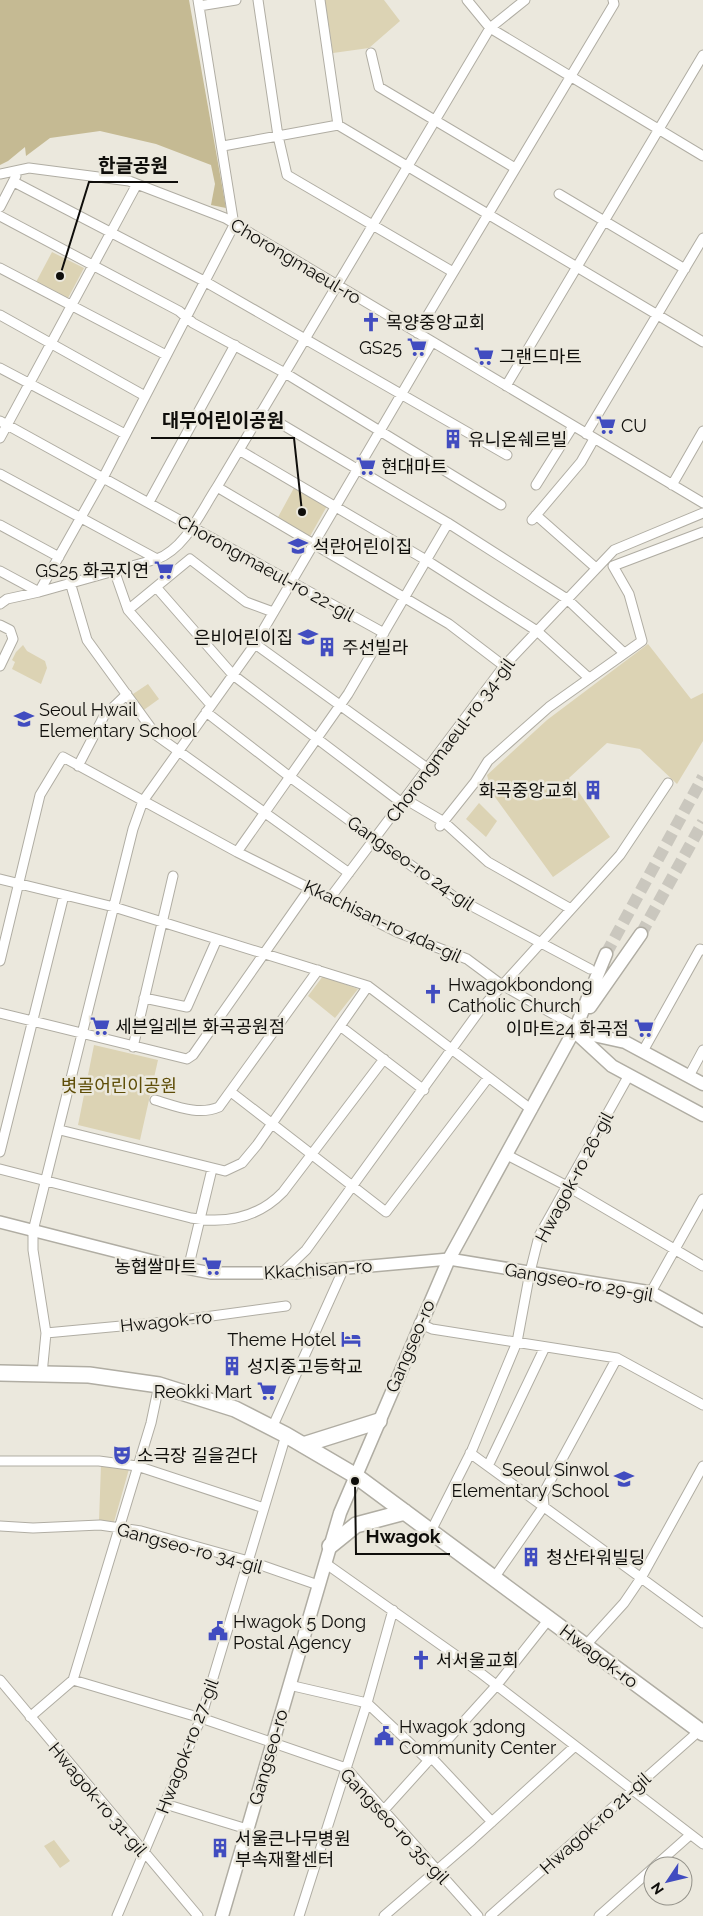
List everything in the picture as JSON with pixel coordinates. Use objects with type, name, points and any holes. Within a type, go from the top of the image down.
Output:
[{"type":"main road","name":"Gangseo-ro","points":[[575,1029],[641,934]]},
{"type":"main road","name":"Gangseo-ro","points":[[222,1916],[340,1513],[449,1259],[575,1029],[606,954]]},
{"type":"main road","points":[[575,1029],[625,1042],[703,1084]]},
{"type":"main road","points":[[575,1029],[612,1066],[703,1115]]},
{"type":"main road","name":"Hwagok-ro","points":[[0,1373],[89,1375],[159,1385],[235,1409],[286,1435],[356,1476],[701,1732]]},
{"type":"main road","points":[[303,1445],[378,1421]]},
{"type":"main road","points":[[330,1546],[356,1525],[405,1512]]},
{"type":"street","points":[[39,592],[103,478],[185,316],[234,225],[199,3],[236,0]]},
{"type":"street","points":[[258,0],[278,136],[287,175],[453,272]]},
{"type":"street","points":[[320,0],[338,125]]},
{"type":"street","points":[[467,0],[490,28],[703,156]]},
{"type":"street","points":[[0,604],[7,598],[39,592],[157,559],[167,555],[178,546],[217,487],[490,28],[525,0]]},
{"type":"street","points":[[417,333],[614,4],[613,0]]},
{"type":"street","points":[[371,53],[379,87],[515,168]]},
{"type":"street","points":[[506,386],[703,55]]},
{"type":"street","points":[[223,146],[338,125],[701,342]]},
{"type":"street","name":"Chorongmaeul-ro","points":[[0,174],[29,168],[136,184],[203,208],[703,503]]},
{"type":"street","points":[[0,207],[19,170]]},
{"type":"street","points":[[14,182],[204,281],[507,455]]},
{"type":"street","points":[[0,438],[4,423],[29,384],[136,184]]},
{"type":"street","points":[[559,194],[685,269]]},
{"type":"street","points":[[0,216],[91,266],[179,311],[235,346],[285,373],[380,430],[501,505]]},
{"type":"street","points":[[596,568],[534,518],[581,462],[590,436],[657,315],[703,238]]},
{"type":"street","points":[[0,268],[166,355]]},
{"type":"street","points":[[0,315],[145,396]]},
{"type":"street","points":[[42,1374],[46,1333],[33,1250],[33,1231],[60,1130],[133,829],[143,802],[178,750],[255,644],[432,342]]},
{"type":"street","points":[[149,502],[235,346]]},
{"type":"street","points":[[0,368],[125,434]]},
{"type":"street","points":[[261,412],[448,523],[567,599],[624,653]]},
{"type":"street","name":"Chorongmaeul-ro 22-gil","points":[[4,423],[192,525],[384,633]]},
{"type":"street","points":[[536,484],[573,426]]},
{"type":"street","points":[[672,485],[703,431]]},
{"type":"street","points":[[239,450],[426,560],[537,631],[589,678]]},
{"type":"street","points":[[0,474],[81,516],[157,559]]},
{"type":"street","points":[[217,487],[449,624],[504,666]]},
{"type":"street","name":"Chorongmaeul-ro 34-gil","points":[[330,898],[504,666],[596,568],[614,550],[625,544],[703,513]]},
{"type":"street","points":[[237,852],[341,704],[448,523]]},
{"type":"street","points":[[0,525],[59,557]]},
{"type":"street","points":[[613,566],[703,532]]},
{"type":"street","points":[[114,570],[128,610],[190,559],[246,602],[273,612]]},
{"type":"street","points":[[442,824],[475,782],[488,761],[549,707],[642,641],[628,594],[613,566],[606,559]]},
{"type":"street","points":[[0,571],[39,592]]},
{"type":"street","points":[[70,582],[87,640],[156,735],[348,873]]},
{"type":"street","points":[[156,587],[232,675],[402,803],[410,802],[442,824],[488,862],[571,909]]},
{"type":"street","name":"Gangseo-ro 24-gil","points":[[128,610],[208,709],[290,777],[453,896],[590,969]]},
{"type":"street","points":[[0,625],[10,630],[13,640],[0,666]]},
{"type":"street","points":[[255,644],[341,704],[427,768]]},
{"type":"street","points":[[78,766],[104,716],[126,694]]},
{"type":"street","name":"Kkachisan-ro 4da-gil","points":[[19,884],[40,795],[63,757],[237,852],[397,932],[467,959],[502,985],[575,1029]]},
{"type":"street","points":[[282,1273],[306,1250],[424,1090],[480,1010],[620,855],[668,783]]},
{"type":"street","points":[[133,1047],[173,876]]},
{"type":"street","points":[[0,879],[114,908],[368,986],[532,1110]]},
{"type":"street","points":[[0,961],[19,884]]},
{"type":"street","points":[[0,1013],[187,1059],[194,1055],[266,954],[310,888]]},
{"type":"street","points":[[0,1152],[31,1021],[64,895]]},
{"type":"street","points":[[144,998],[187,1007],[218,939]]},
{"type":"street","points":[[643,1051],[702,949]]},
{"type":"street","points":[[155,1100],[199,1112],[210,1111],[219,1106],[318,970]]},
{"type":"street","points":[[60,1130],[225,1171],[242,1163],[368,986]]},
{"type":"street","points":[[340,1026],[424,1090]]},
{"type":"street","points":[[689,1076],[703,1050]]},
{"type":"street","points":[[0,1169],[201,1220],[244,1218],[270,1206],[283,1192],[384,1059]]},
{"type":"street","name":"Hwagok-ro 26-gil","points":[[431,1531],[470,1453],[517,1342],[530,1272],[540,1236],[629,1075]]},
{"type":"street","points":[[231,1092],[386,1212],[488,1078]]},
{"type":"street","points":[[507,1155],[568,1186],[703,1266]]},
{"type":"street","points":[[188,1268],[212,1169]]},
{"type":"street","points":[[651,1292],[703,1199]]},
{"type":"street","name":"Kkachisan-ro","points":[[0,1222],[212,1273],[282,1273],[449,1259]]},
{"type":"street","name":"Gangseo-ro 29-gil","points":[[449,1259],[651,1292],[703,1321]]},
{"type":"street","points":[[272,1428],[344,1268]]},
{"type":"street","name":"Hwagok-ro","points":[[46,1333],[175,1321],[286,1306]]},
{"type":"street","points":[[420,1324],[432,1329],[617,1358],[703,1405]]},
{"type":"street","points":[[488,1466],[545,1347]]},
{"type":"street","points":[[494,1578],[544,1506],[543,1494],[617,1358]]},
{"type":"street","points":[[30,1716],[73,1680],[137,1466],[159,1385]]},
{"type":"street","name":"Hwagok-ro 27-gil","points":[[117,1916],[201,1718],[286,1435]]},
{"type":"street","points":[[470,1453],[641,1578],[702,1619]]},
{"type":"street","points":[[0,1461],[98,1461],[137,1466],[264,1508]]},
{"type":"street","points":[[585,1646],[624,1603],[641,1578],[703,1466]]},
{"type":"street","name":"Gangseo-ro 34-gil","points":[[0,1526],[42,1528],[100,1525],[141,1531],[248,1562],[318,1585]]},
{"type":"street","points":[[325,1563],[393,1610],[496,1686],[703,1844]]},
{"type":"street","points":[[299,1916],[367,1703],[393,1610]]},
{"type":"street","points":[[383,1811],[496,1686],[549,1619]]},
{"type":"street","name":"Hwagok-ro 31-gil","points":[[0,1680],[144,1854],[198,1916]]},
{"type":"street","name":"Gangseo-ro 35-gil","points":[[73,1680],[201,1718],[346,1768],[478,1916]]},
{"type":"street","name":"Gangseo-ro","points":[[289,1685],[367,1703]]},
{"type":"street","points":[[367,1703],[430,1759],[492,1822]]},
{"type":"street","name":"Hwagok-ro 21-gil","points":[[490,1916],[632,1790],[701,1732]]},
{"type":"street","points":[[384,1916],[492,1822],[574,1747]]},
{"type":"street","name":"Gangseo-ro","points":[[165,1804],[247,1829]]},
{"type":"street","points":[[666,1856],[690,1834]]},
{"type":"street","points":[[599,1916],[643,1877]]},
{"type":"green space","points":[[325,0],[384,0],[400,21],[369,48],[333,53]]},
{"type":"green space","points":[[52,252],[84,268],[67,300],[35,284]]},
{"type":"green space","points":[[295,486],[327,506],[309,538],[277,519]]},
{"type":"green space","points":[[648,644],[691,699],[703,693],[703,741],[677,784],[640,749],[607,743],[569,778],[610,837],[553,877],[492,793],[487,775],[547,720]]},
{"type":"green space","points":[[23,645],[27,651],[45,661],[47,668],[41,684],[12,669],[15,662],[12,660],[16,652]]},
{"type":"green space","points":[[148,684],[159,699],[141,712],[130,696]]},
{"type":"green space","points":[[479,803],[497,821],[486,837],[466,819]]},
{"type":"green space","points":[[323,976],[358,989],[335,1018],[308,996]]},
{"type":"green space","name":"볏골어린이공원","points":[[94,1045],[158,1060],[140,1140],[78,1125]]},
{"type":"green space","points":[[101,1465],[129,1469],[114,1522],[99,1521]]},
{"type":"green space","points":[[54,1840],[70,1861],[60,1868],[44,1846]]},
{"type":"shaded area","points":[[0,0],[189,0],[226,208],[211,205],[215,184],[211,165],[156,144],[100,131],[50,138],[26,156],[25,147],[0,165]]},
{"type":"tunnel","points":[[606,954],[703,777]]},
{"type":"tunnel","points":[[641,934],[703,822]]},
{"type":"place","name":"한글공원","points":[[60,276]]},
{"type":"place","name":"목양중앙교회","points":[[371,322]]},
{"type":"place","name":"GS25","points":[[417,347]]},
{"type":"place","name":"그랜드마트","points":[[484,356]]},
{"type":"place","name":"CU","points":[[606,425]]},
{"type":"place","name":"유니온쉐르빌","points":[[453,439]]},
{"type":"place","name":"현대마트","points":[[366,466]]},
{"type":"place","name":"대무어린이공원","points":[[302,512]]},
{"type":"place","name":"석란어린이집","points":[[298,546]]},
{"type":"place","name":"GS25 화곡지연","points":[[164,570]]},
{"type":"place","name":"은비어린이집","points":[[308,637]]},
{"type":"place","name":"주선빌라","points":[[327,647]]},
{"type":"place","name":"Seoul Hwail Elementary School","points":[[24,719]]},
{"type":"place","name":"화곡중앙교회","points":[[593,790]]},
{"type":"place","name":"Hwagokbondong Catholic Church","points":[[433,994]]},
{"type":"place","name":"세븐일레븐 화곡공원점","points":[[100,1026]]},
{"type":"place","name":"이마트24 화곡점","points":[[644,1028]]},
{"type":"place","name":"농협쌀마트","points":[[212,1266]]},
{"type":"place","name":"Theme Hotel","points":[[351,1339]]},
{"type":"place","name":"성지중고등학교","points":[[232,1366]]},
{"type":"place","name":"Reokki Mart","points":[[267,1391]]},
{"type":"place","name":"소극장 길을걷다","points":[[122,1455]]},
{"type":"place","name":"Seoul Sinwol Elementary School","points":[[624,1479]]},
{"type":"place","name":"Hwagok","points":[[355,1481]]},
{"type":"place","name":"청산타워빌딩","points":[[531,1557]]},
{"type":"place","name":"Hwagok 5 Dong Postal Agency","points":[[218,1631]]},
{"type":"place","name":"서서울교회","points":[[421,1660]]},
{"type":"place","name":"Hwagok 3dong Community Center","points":[[384,1736]]},
{"type":"place","name":"서울큰나무병원 부속재활센터","points":[[220,1848]]}]
